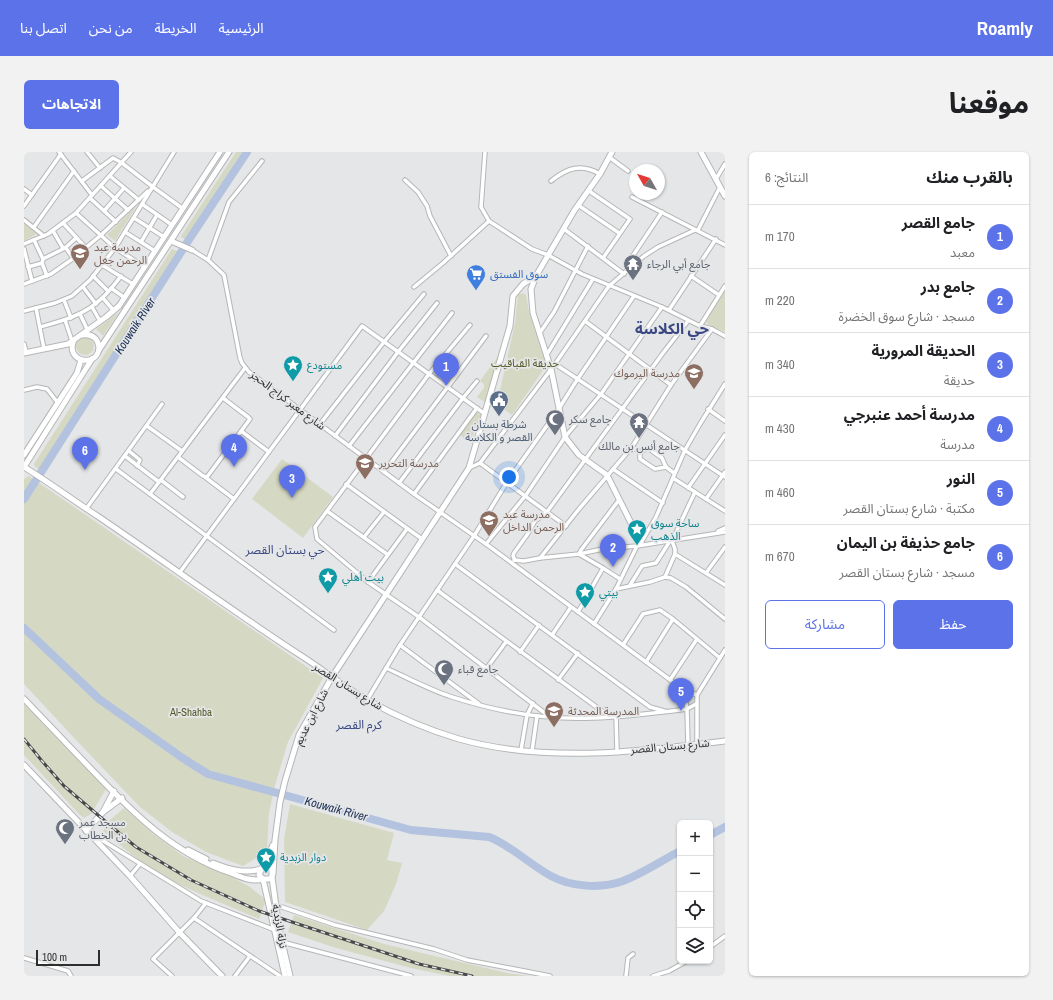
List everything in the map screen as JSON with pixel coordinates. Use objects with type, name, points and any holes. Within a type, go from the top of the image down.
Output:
[{"type":"main road","points":[[25,353],[68,344],[120,306],[182,208],[220,152]]},
{"type":"main road","points":[[24,467],[92,359],[96,356],[98,350],[229,152]]},
{"type":"main road","points":[[701,152],[725,196]]},
{"type":"main road","points":[[610,154],[600,174],[578,205],[548,255],[536,276],[531,289],[533,313],[551,369],[558,410],[565,437],[579,455],[607,475],[639,544]]},
{"type":"main road","points":[[171,240],[192,250]]},
{"type":"main road","name":"شارع ابن عديم","points":[[275,840],[280,802],[299,735],[332,677],[469,468],[510,326],[513,296],[523,284],[536,276]]},
{"type":"main road","points":[[82,335],[89,335],[96,339],[99,346],[98,350]]},
{"type":"main road","points":[[74,340],[72,349],[75,356],[81,360],[92,359]]},
{"type":"main road","points":[[25,353],[60,347],[72,349]]},
{"type":"main road","points":[[24,455],[76,373],[81,360]]},
{"type":"main road","name":"شارع بستان القصر","points":[[24,467],[367,700],[399,716],[436,731],[461,739],[521,750],[578,753],[725,741]]},
{"type":"main road","points":[[24,695],[114,791]]},
{"type":"main road","points":[[24,699],[114,791],[122,799],[151,828],[196,858],[218,869],[257,881],[263,879],[269,880],[273,875],[271,868],[267,866],[256,871],[238,871],[218,865],[197,855],[175,842],[153,826],[122,799]]},
{"type":"main road","points":[[24,765],[130,876],[180,933],[222,976]]},
{"type":"main road","points":[[103,812],[114,791]]},
{"type":"main road","points":[[86,830],[103,812],[122,799]]},
{"type":"main road","points":[[263,879],[259,874],[275,840]]},
{"type":"main road","name":"نزلة الزبدية","points":[[275,840],[273,875],[276,905],[279,929],[290,976]]},
{"type":"main road","name":"نزلة الزبدية","points":[[263,879],[285,976]]},
{"type":"street","points":[[87,152],[100,168]]},
{"type":"street","points":[[24,244],[44,236],[76,213],[131,152]]},
{"type":"street","points":[[24,310],[64,300],[72,296],[83,287],[115,248],[174,152]]},
{"type":"street","points":[[485,152],[481,207],[489,221],[532,249],[548,255],[576,271],[669,310],[688,321],[712,329],[725,336]]},
{"type":"street","points":[[24,206],[60,153],[82,182],[91,197],[116,222]]},
{"type":"street","points":[[610,154],[628,171]]},
{"type":"street","points":[[82,182],[113,158],[122,163],[182,208]]},
{"type":"street","points":[[208,260],[229,202],[262,160]]},
{"type":"street","points":[[716,180],[725,164]]},
{"type":"street","points":[[551,181],[561,173],[572,169],[586,168],[600,174]]},
{"type":"street","points":[[34,227],[74,171]]},
{"type":"street","points":[[110,176],[139,200]]},
{"type":"street","points":[[405,180],[418,192],[427,206],[430,216],[451,256]]},
{"type":"street","points":[[101,186],[128,210]]},
{"type":"street","points":[[24,284],[47,276],[73,258],[101,236],[152,187]]},
{"type":"street","points":[[469,468],[480,463],[555,364],[609,286],[644,256],[658,247],[696,230],[720,187]]},
{"type":"street","points":[[104,211],[124,188]]},
{"type":"street","points":[[24,189],[32,195]]},
{"type":"street","points":[[588,191],[630,219],[603,258]]},
{"type":"street","points":[[640,200],[725,245]]},
{"type":"street","points":[[142,204],[172,225]]},
{"type":"street","points":[[578,205],[619,233]]},
{"type":"street","points":[[637,263],[632,257],[662,212]]},
{"type":"street","points":[[76,213],[115,248],[145,267]]},
{"type":"street","points":[[141,242],[157,215]]},
{"type":"street","points":[[134,218],[164,237]]},
{"type":"street","points":[[24,220],[44,236]]},
{"type":"street","points":[[414,287],[489,221]]},
{"type":"street","points":[[63,223],[86,248]]},
{"type":"street","points":[[564,229],[624,274]]},
{"type":"street","points":[[53,230],[63,248],[65,248],[73,258]]},
{"type":"street","points":[[125,232],[155,251]]},
{"type":"street","points":[[28,267],[65,248],[76,238]]},
{"type":"street","points":[[669,310],[716,239]]},
{"type":"street","points":[[34,240],[47,276]]},
{"type":"street","points":[[539,334],[554,312],[588,246]]},
{"type":"street","points":[[24,249],[32,281]]},
{"type":"street","name":"شارع معبر كراج الحجز","points":[[192,250],[208,260],[224,275],[240,358],[246,368],[414,494],[486,544],[684,690],[696,695]]},
{"type":"street","points":[[102,265],[133,284]]},
{"type":"street","points":[[93,276],[110,290],[125,298]]},
{"type":"street","points":[[40,327],[71,318],[92,307],[110,290],[121,276]]},
{"type":"street","points":[[691,276],[719,295]]},
{"type":"street","points":[[546,356],[593,279]]},
{"type":"street","points":[[700,326],[725,286]]},
{"type":"street","points":[[83,287],[96,304]]},
{"type":"street","points":[[320,424],[384,342],[424,294]]},
{"type":"street","points":[[367,700],[400,645],[474,536],[507,482],[558,410],[634,296]]},
{"type":"street","points":[[102,298],[114,311]]},
{"type":"street","points":[[64,300],[71,318]]},
{"type":"street","points":[[336,436],[398,352],[437,303]]},
{"type":"street","points":[[92,307],[100,321]]},
{"type":"street","points":[[486,544],[526,495],[565,437],[601,394],[662,307]]},
{"type":"street","points":[[36,308],[44,349]]},
{"type":"street","points":[[349,446],[452,313]]},
{"type":"street","points":[[80,314],[87,330]]},
{"type":"street","points":[[65,320],[74,340]]},
{"type":"street","points":[[585,321],[671,385]]},
{"type":"street","points":[[515,560],[513,556],[514,553],[528,535],[535,521],[547,512],[688,321]]},
{"type":"street","points":[[180,572],[362,326],[485,414]]},
{"type":"street","points":[[470,326],[456,344],[428,374],[315,527],[317,539],[368,582],[418,617],[550,717]]},
{"type":"street","points":[[540,558],[607,475],[632,447],[671,385],[712,329]]},
{"type":"street","points":[[384,472],[486,336]]},
{"type":"street","points":[[24,344],[25,353]]},
{"type":"street","points":[[555,364],[724,475],[706,499]]},
{"type":"street","points":[[150,494],[246,368]]},
{"type":"street","points":[[399,483],[477,381]]},
{"type":"street","points":[[594,624],[616,589],[639,544],[663,503],[674,473],[685,450],[725,384]]},
{"type":"street","points":[[24,390],[37,387],[47,389],[58,403]]},
{"type":"street","points":[[205,477],[250,418],[223,398]]},
{"type":"street","points":[[86,509],[162,404]]},
{"type":"street","points":[[414,494],[477,408]]},
{"type":"street","points":[[708,410],[725,421]]},
{"type":"street","points":[[147,426],[182,451]]},
{"type":"street","points":[[241,431],[269,452]]},
{"type":"street","points":[[688,488],[725,435]]},
{"type":"street","points":[[632,447],[640,452]]},
{"type":"street","points":[[640,452],[648,448],[662,458],[666,467],[674,473]]},
{"type":"street","points":[[129,451],[140,460],[137,466]]},
{"type":"street","points":[[640,452],[640,459],[655,469],[666,467]]},
{"type":"street","points":[[125,456],[137,466],[183,497]]},
{"type":"street","points":[[178,456],[234,499]]},
{"type":"street","points":[[480,463],[526,495],[566,526]]},
{"type":"street","points":[[116,469],[334,630]]},
{"type":"street","points":[[613,469],[663,503]]},
{"type":"street","points":[[673,478],[725,510]]},
{"type":"street","points":[[346,484],[422,540]]},
{"type":"street","points":[[630,586],[642,566],[656,563],[671,541],[695,492]]},
{"type":"street","points":[[579,554],[619,500]]},
{"type":"street","points":[[327,511],[387,554]]},
{"type":"street","points":[[364,537],[384,512]]},
{"type":"street","points":[[713,533],[725,528]]},
{"type":"street","points":[[368,582],[387,554],[407,529]]},
{"type":"street","points":[[509,562],[515,560],[524,561],[579,554],[603,549],[671,541],[725,532]]},
{"type":"street","points":[[665,577],[675,554],[675,549],[671,541]]},
{"type":"street","points":[[706,573],[725,547]]},
{"type":"street","points":[[579,554],[620,579]]},
{"type":"street","points":[[675,554],[723,584],[725,579]]},
{"type":"street","points":[[454,564],[650,707],[666,711]]},
{"type":"street","points":[[578,612],[604,568]]},
{"type":"street","points":[[616,589],[650,582],[665,577],[677,580],[725,620]]},
{"type":"street","points":[[437,590],[610,717]]},
{"type":"street","points":[[552,635],[571,607]]},
{"type":"street","points":[[623,645],[644,614],[660,610],[720,658]]},
{"type":"street","points":[[646,662],[673,619]]},
{"type":"street","points":[[520,652],[539,625]]},
{"type":"street","points":[[670,680],[697,639]]},
{"type":"street","points":[[486,669],[506,642]]},
{"type":"street","points":[[400,645],[481,706]]},
{"type":"street","points":[[697,744],[696,695],[725,650]]},
{"type":"street","points":[[558,680],[578,653]]},
{"type":"street","points":[[386,668],[451,697],[481,706],[527,715],[586,718],[610,717],[687,709],[696,704]]},
{"type":"street","points":[[684,690],[687,709],[688,745]]},
{"type":"street","points":[[521,750],[527,715],[533,703]]},
{"type":"street","points":[[532,751],[537,716]]},
{"type":"street","points":[[616,716],[617,751]]},
{"type":"street","points":[[86,830],[206,903],[275,930]]},
{"type":"street","points":[[130,876],[140,864]]},
{"type":"street","points":[[172,976],[153,959],[180,933],[206,903]]},
{"type":"street","points":[[276,905],[335,925],[434,949],[466,960],[550,976]]},
{"type":"street","points":[[194,918],[280,976]]},
{"type":"street","points":[[713,945],[725,936]]},
{"type":"street","points":[[282,942],[411,976]]},
{"type":"street","points":[[626,976],[628,958],[633,954]]},
{"type":"street","points":[[235,976],[250,956]]},
{"type":"street","points":[[24,958],[68,971],[71,976]]},
{"type":"street","points":[[653,976],[669,971],[682,964]]},
{"type":"green space","points":[[236,152],[242,152],[185,239],[181,237],[181,236]]},
{"type":"green space","points":[[137,205],[115,241],[107,235]]},
{"type":"green space","points":[[24,222],[38,233],[24,241]]},
{"type":"green space","points":[[172,249],[177,251],[39,469],[35,467],[34,464]]},
{"type":"green space","points":[[725,291],[725,332],[707,324],[706,320]]},
{"type":"green space","name":"حديقة القباقيب","points":[[523,293],[526,295],[529,312],[545,362],[544,369],[512,415],[497,404],[515,323],[518,295]]},
{"type":"green space","points":[[119,312],[103,336],[96,329]]},
{"type":"green space","points":[[85,337],[91,340],[94,346],[91,352],[85,355],[79,352],[76,346],[79,340]]},
{"type":"green space","points":[[499,355],[485,402],[477,397],[484,388],[484,384],[480,381]]},
{"type":"green space","points":[[476,412],[481,415],[470,443],[460,435]]},
{"type":"green space","points":[[282,459],[333,497],[303,538],[252,499]]},
{"type":"green space","name":"Al-Shahba","points":[[29,476],[323,678],[288,742],[275,785],[269,813],[267,851],[243,866],[206,852],[172,832],[140,807],[24,684],[24,479]]},
{"type":"green space","points":[[24,704],[106,789],[91,814],[84,818],[24,755]]},
{"type":"green space","points":[[290,804],[394,833],[387,860],[402,863],[396,884],[384,911],[367,930],[285,902],[284,839]]},
{"type":"green space","points":[[124,808],[152,833],[183,856],[232,877],[250,887],[266,900],[259,919],[199,894],[165,877],[141,861],[103,831],[110,820]]},
{"type":"green space","points":[[294,915],[384,944],[507,973],[530,976],[450,976],[411,968],[336,948],[288,932]]},
{"type":"waterway","name":"Kouwaik River","points":[[24,499],[190,238],[247,152]]},
{"type":"waterway","name":"Kouwaik River","points":[[24,628],[99,699],[184,759],[208,774],[411,830],[489,837],[513,850],[551,876],[577,885],[596,886],[614,884],[645,871],[677,853]]},
{"type":"waterway","name":"Kouwaik River","points":[[713,833],[725,827]]},
{"type":"railway","points":[[24,739],[64,786],[112,827],[136,847],[191,880],[259,911],[419,964],[472,976]]},
{"type":"place","name":"مدرسة عبد الرحمن جغل","points":[[80,270]]},
{"type":"place","name":"جامع أبي الرجاء","points":[[633,281]]},
{"type":"place","name":"سوق الفستق","points":[[476,291]]},
{"type":"place","name":"مستودع","points":[[293,382]]},
{"type":"place","name":"جامع القصر","points":[[446,386]]},
{"type":"place","name":"مدرسة اليرموك","points":[[694,390]]},
{"type":"place","name":"شرطة بستان القصر و الكلاسة","points":[[499,417]]},
{"type":"place","name":"جامع سكر","points":[[555,436]]},
{"type":"place","name":"جامع أنس بن مالك","points":[[639,439]]},
{"type":"place","name":"مدرسة أحمد عنبرجي","points":[[234,467]]},
{"type":"place","name":"جامع حذيفة بن اليمان","points":[[85,470]]},
{"type":"place","name":"مدرسة التحرير","points":[[365,480]]},
{"type":"place","name":"الحديقة المرورية","points":[[292,498]]},
{"type":"place","name":"مدرسة عبد الرحمن الداخل","points":[[489,537]]},
{"type":"place","name":"ساحة سوق الذهب","points":[[637,546]]},
{"type":"place","name":"جامع بدر","points":[[613,567]]},
{"type":"place","name":"بيت أهلي","points":[[328,594]]},
{"type":"place","name":"بيتي","points":[[585,609]]},
{"type":"place","name":"جامع قباء","points":[[444,686]]},
{"type":"place","name":"النور","points":[[681,711]]},
{"type":"place","name":"المدرسة المحدثة","points":[[554,728]]},
{"type":"place","name":"مسجد عمر بن الخطاب","points":[[65,845]]},
{"type":"place","name":"دوار الزبدية","points":[[266,874]]},
{"type":"district","name":"حي الكلاسة","points":[[672,328]]},
{"type":"district","name":"حي بستان القصر","points":[[285,550]]},
{"type":"district","name":"كرم القصر","points":[[359,725]]}]
